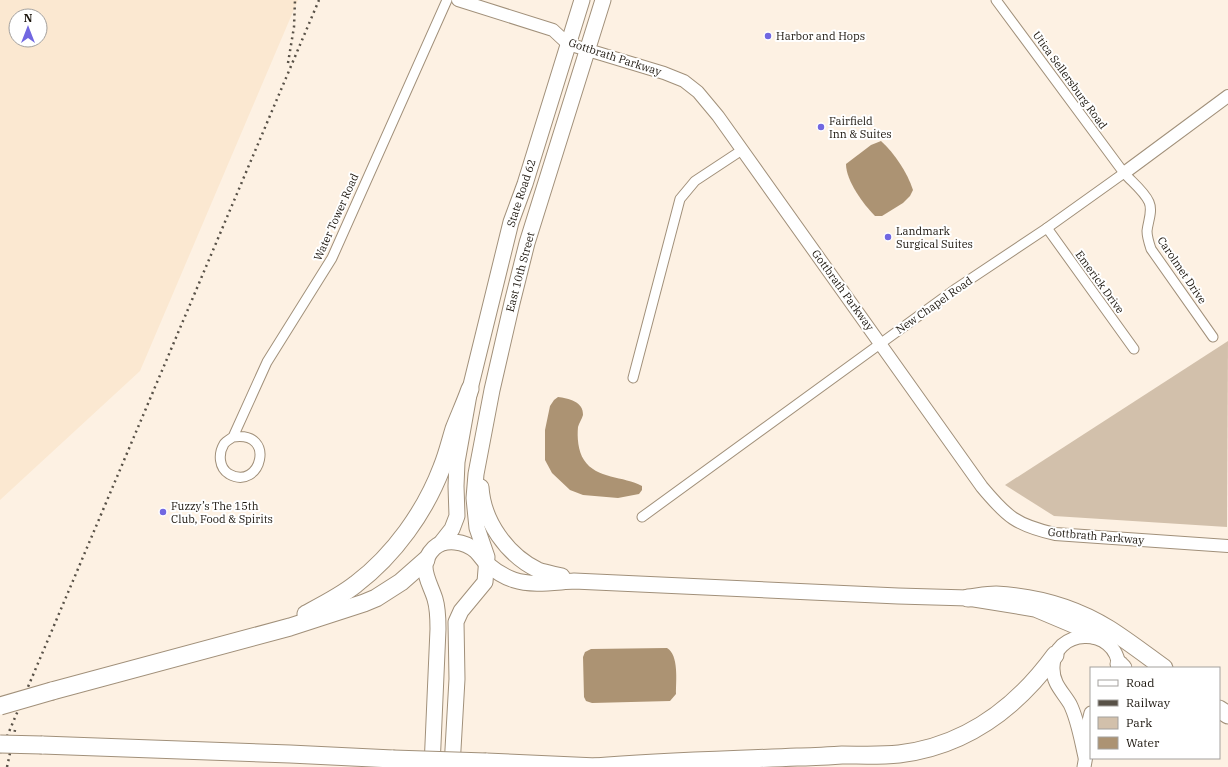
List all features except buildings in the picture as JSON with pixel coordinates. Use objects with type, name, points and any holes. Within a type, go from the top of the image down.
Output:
[{"type":"highway","points":[[230,642],[305,614],[326,603],[356,585],[384,559],[414,520],[434,486],[470,389]]},
{"type":"highway","points":[[0,706],[230,642],[290,627],[346,610],[376,598],[401,582],[426,560]]},
{"type":"highway","points":[[968,598],[994,595],[1024,598],[1048,603],[1071,611],[1109,629],[1163,667]]},
{"type":"highway","points":[[0,744],[596,767],[696,761],[900,754],[917,751],[961,736],[998,715],[1026,691],[1055,655]]},
{"type":"main road","name":"State Road 62","points":[[470,389],[511,222],[525,184],[582,0]]},
{"type":"main road","name":"East 10th Street","points":[[486,557],[476,520],[474,498],[479,458],[500,350],[527,243],[603,0]]},
{"type":"main road","points":[[432,767],[438,621],[436,600],[426,573],[425,566],[426,560],[432,550],[441,543],[452,530],[457,516],[456,486],[458,462],[470,389]]},
{"type":"main road","points":[[479,458],[481,493],[492,525],[500,538],[519,558],[527,564],[539,570],[574,581]]},
{"type":"main road","points":[[441,543],[454,542],[466,544],[486,557],[502,574],[516,581],[574,581],[890,596],[968,598],[1035,609],[1080,628],[1101,639],[1111,646],[1120,667]]},
{"type":"main road","points":[[452,767],[457,662],[456,622],[461,611],[485,582],[486,557]]},
{"type":"main road","points":[[1085,762],[1074,715],[1070,704],[1057,685],[1053,676],[1053,667],[1055,655],[1059,648],[1072,639],[1082,636],[1093,636]]},
{"type":"main road","points":[[1085,762],[1090,717]]},
{"type":"street","name":"Water Tower Road","points":[[233,436],[242,435],[256,442],[261,458],[258,466],[248,476],[233,476],[227,472],[222,467],[220,458],[221,450],[225,443],[233,436],[267,362],[335,253],[446,0]]},
{"type":"street","name":"Gottbrath Parkway","points":[[458,0],[553,30],[568,44],[664,73],[684,81],[703,98],[718,116],[881,343],[982,487],[999,507],[1011,518],[1028,527],[1055,534],[1228,546]]},
{"type":"street","name":"Utica Sellersburg Road","points":[[996,0],[1124,173]]},
{"type":"street","name":"New Chapel Road","points":[[642,517],[957,288],[1047,228],[1228,96]]},
{"type":"street","points":[[633,378],[680,199],[695,181],[742,150]]},
{"type":"street","name":"Carolmet Drive","points":[[1124,173],[1149,203],[1150,211],[1147,232],[1148,241],[1152,249],[1213,337]]},
{"type":"street","name":"Emerick Drive","points":[[1047,228],[1134,349]]},
{"type":"shaded area","points":[[0,0],[298,0],[140,371],[0,500]]},
{"type":"green space","points":[[1228,341],[1227,527],[1054,516],[1005,485]]},
{"type":"water","points":[[881,141],[900,164],[913,190],[910,196],[903,203],[882,216],[875,216],[866,206],[852,185],[846,164],[871,145]]},
{"type":"water","points":[[558,397],[566,398],[575,402],[583,411],[578,427],[578,444],[584,460],[589,466],[603,474],[642,486],[642,490],[639,494],[618,498],[583,495],[570,490],[552,473],[545,460],[545,430],[550,406]]},
{"type":"water","points":[[667,648],[671,651],[676,669],[676,694],[670,701],[592,703],[586,701],[584,697],[583,657],[585,652],[591,649]]},
{"type":"railway","points":[[288,63],[294,27],[295,0]]},
{"type":"railway","points":[[0,753],[319,0]]},
{"type":"railway","points":[[7,767],[15,730]]},
{"type":"place","name":"Harbor and Hops","points":[[768,36]]},
{"type":"place","name":"Fairfield Inn & Suites","points":[[821,127]]},
{"type":"place","name":"Landmark Surgical Suites","points":[[888,237]]},
{"type":"place","name":"Fuzzy’s The 15th Club, Food & Spirits","points":[[163,512]]}]
